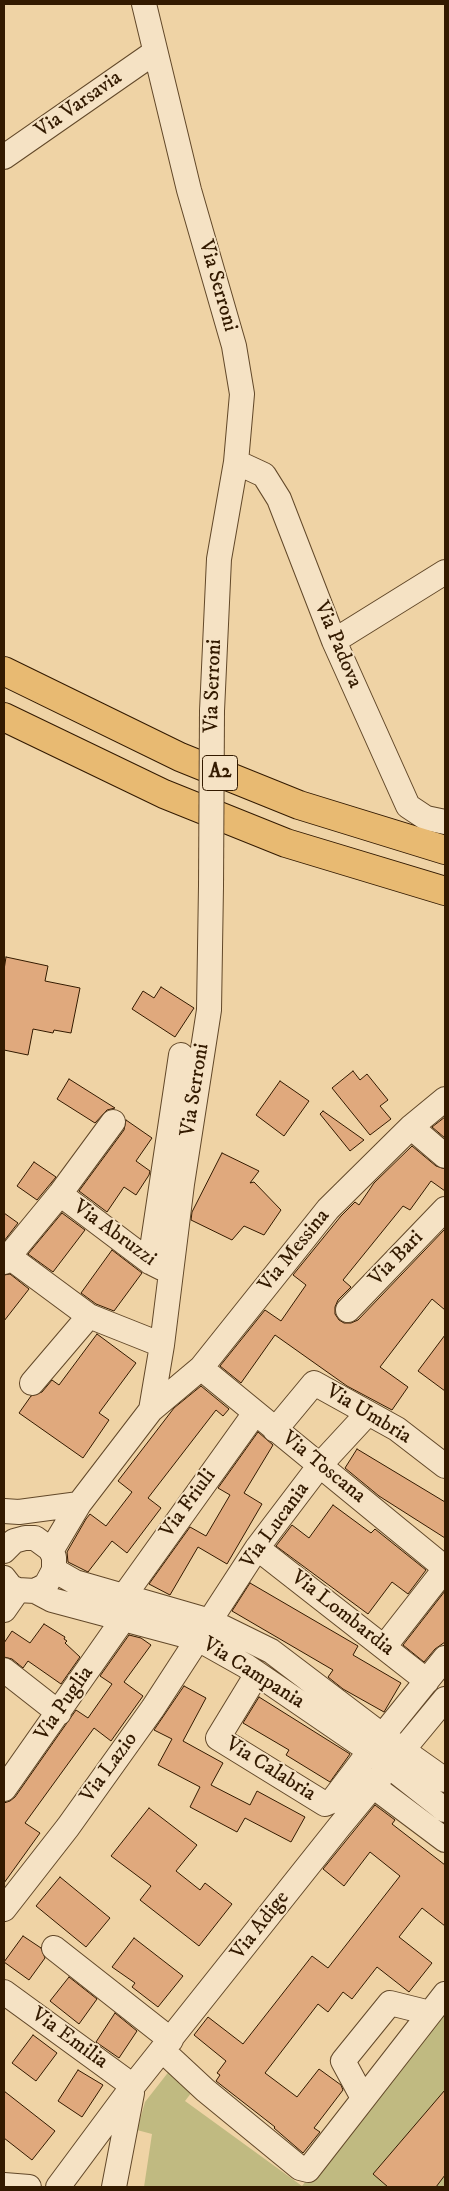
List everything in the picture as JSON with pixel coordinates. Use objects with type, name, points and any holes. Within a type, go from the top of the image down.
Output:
[{"type":"highway","name":"A2","points":[[4,671],[180,757],[300,805],[445,850]]},
{"type":"highway","name":"A2","points":[[4,717],[164,794],[286,843],[445,891]]},
{"type":"street","name":"Via Serroni","points":[[41,1550],[65,1510],[79,1504],[151,1410],[162,1345],[160,1267],[209,1010],[212,711],[219,559],[236,462],[242,394],[234,346],[188,190],[144,4]]},
{"type":"street","name":"Via Varsavia","points":[[4,157],[155,52]]},
{"type":"street","name":"Via Padova","points":[[236,462],[264,475],[279,499],[334,641],[408,806],[426,818],[445,822]]},
{"type":"street","points":[[334,641],[445,572]]},
{"type":"street","points":[[160,1267],[181,1055]]},
{"type":"street","name":"Via Messina","points":[[151,1410],[201,1368],[328,1209],[411,1127],[445,1098]]},
{"type":"street","name":"Via Abruzzi","points":[[6,1259],[60,1194],[114,1122]]},
{"type":"street","points":[[411,1127],[445,1156]]},
{"type":"street","name":"Via Abruzzi","points":[[60,1194],[160,1267]]},
{"type":"street","name":"Via Bari","points":[[348,1310],[445,1209]]},
{"type":"street","points":[[6,1259],[89,1316],[162,1345]]},
{"type":"street","points":[[32,1383],[89,1316]]},
{"type":"street","name":"Via Toscana","points":[[201,1368],[445,1568]]},
{"type":"street","name":"Via Umbria","points":[[275,1430],[314,1383],[397,1429],[445,1466]]},
{"type":"street","name":"Via Friuli","points":[[124,1607],[255,1412]]},
{"type":"street","name":"Via Lucania","points":[[204,1630],[257,1548],[320,1466],[368,1413]]},
{"type":"street","points":[[4,1511],[19,1512],[79,1504]]},
{"type":"street","name":"Via Campania","points":[[4,1516],[75,1582],[124,1607]]},
{"type":"street","points":[[4,1551],[14,1541],[41,1550],[46,1585],[19,1586],[4,1610]]},
{"type":"street","name":"Via Lombardia","points":[[257,1548],[426,1681]]},
{"type":"street","points":[[384,1647],[445,1568]]},
{"type":"street","name":"Via Campania","points":[[19,1586],[52,1600],[124,1607],[270,1651],[396,1759],[445,1810]]},
{"type":"street","name":"Via Puglia","points":[[4,1790],[59,1713],[124,1607]]},
{"type":"street","name":"Via Campania","points":[[204,1630],[257,1674],[376,1743]]},
{"type":"street","name":"Via Lazio","points":[[4,1910],[153,1708],[204,1630]]},
{"type":"street","points":[[376,1743],[445,1658]]},
{"type":"street","points":[[4,1670],[59,1713]]},
{"type":"street","name":"Via Calabria","points":[[257,1674],[218,1738],[325,1804],[332,1802],[376,1743]]},
{"type":"street","name":"Via Adige","points":[[58,2187],[134,2086],[373,1786],[445,1699]]},
{"type":"street","name":"Via Campania","points":[[396,1759],[445,1780]]},
{"type":"street","points":[[373,1786],[445,1840]]},
{"type":"street","points":[[54,1948],[167,2045],[206,2090],[300,2168],[308,2170],[445,1994]]},
{"type":"street","name":"Via Emilia","points":[[4,1992],[134,2086]]},
{"type":"street","points":[[364,2098],[342,2060],[390,2003],[430,2014]]},
{"type":"street","name":"Via Adige","points":[[114,2187],[134,2086]]},
{"type":"street","points":[[4,2185],[29,2187]]},
{"type":"shaded area","points":[[445,2003],[445,2187],[144,2187],[152,2134],[137,2130],[145,2102],[170,2070],[195,2088],[185,2101],[302,2186]]},
{"type":"building","points":[[6,957],[48,966],[45,981],[80,988],[71,1033],[54,1030],[53,1033],[33,1029],[28,1055],[4,1050],[4,970]]},
{"type":"building","points":[[161,987],[194,1008],[175,1037],[132,1009],[143,991],[154,998]]},
{"type":"building","points":[[353,1071],[360,1080],[367,1074],[388,1100],[380,1106],[391,1119],[370,1135],[332,1088]]},
{"type":"building","points":[[69,1079],[115,1108],[107,1110],[95,1123],[57,1099]]},
{"type":"building","points":[[280,1081],[309,1101],[284,1136],[256,1115]]},
{"type":"building","points":[[323,1111],[364,1140],[350,1151],[320,1114]]},
{"type":"building","points":[[445,1117],[445,1138],[432,1127]]},
{"type":"building","points":[[126,1120],[152,1138],[136,1161],[150,1171],[136,1195],[124,1187],[107,1212],[79,1191],[124,1130]]},
{"type":"building","points":[[412,1146],[436,1166],[445,1169],[445,1191],[431,1181],[410,1210],[403,1206],[343,1280],[351,1287],[338,1300],[335,1307],[335,1314],[344,1323],[358,1320],[445,1229],[445,1310],[432,1299],[380,1367],[408,1387],[392,1410],[347,1386],[275,1335],[241,1383],[220,1366],[265,1310],[281,1321],[306,1285],[293,1275],[341,1216],[355,1202],[359,1205],[374,1183]]},
{"type":"building","points":[[222,1153],[259,1171],[250,1183],[254,1182],[281,1210],[264,1235],[244,1226],[232,1240],[191,1220],[192,1212]]},
{"type":"building","points":[[34,1162],[56,1177],[37,1200],[17,1186]]},
{"type":"building","points":[[4,1213],[18,1223],[4,1241]]},
{"type":"building","points":[[62,1213],[85,1230],[53,1272],[28,1254]]},
{"type":"building","points":[[112,1250],[142,1273],[114,1311],[96,1304],[81,1293]]},
{"type":"building","points":[[10,1274],[29,1289],[4,1321],[4,1275]]},
{"type":"building","points":[[97,1334],[136,1363],[99,1413],[109,1420],[83,1458],[19,1413],[31,1396],[42,1392],[52,1380],[59,1385]]},
{"type":"building","points":[[445,1335],[445,1391],[418,1371]]},
{"type":"building","points":[[201,1386],[229,1409],[223,1416],[216,1410],[148,1498],[161,1508],[127,1553],[112,1541],[88,1572],[68,1562],[67,1552],[86,1519],[90,1514],[106,1526],[132,1492],[118,1481],[174,1408]]},
{"type":"building","points":[[258,1432],[273,1445],[244,1493],[262,1504],[227,1564],[198,1547],[170,1595],[149,1584],[190,1527],[206,1536],[230,1495],[218,1488]]},
{"type":"building","points":[[357,1449],[445,1502],[445,1538],[379,1496],[345,1468]]},
{"type":"building","points":[[333,1505],[371,1533],[375,1529],[426,1570],[408,1594],[392,1582],[368,1614],[276,1546],[292,1525],[309,1538]]},
{"type":"building","points":[[250,1583],[358,1646],[353,1655],[401,1683],[384,1712],[343,1689],[328,1677],[333,1670],[232,1611]]},
{"type":"building","points":[[445,1591],[445,1642],[435,1649],[424,1662],[403,1645]]},
{"type":"building","points":[[44,1624],[65,1637],[64,1639],[67,1641],[65,1643],[80,1657],[61,1684],[28,1661],[23,1668],[12,1659],[4,1657],[4,1643],[12,1631],[30,1643]]},
{"type":"building","points":[[129,1635],[141,1638],[151,1645],[124,1682],[143,1696],[111,1741],[94,1728],[25,1823],[40,1833],[4,1883],[4,1803],[15,1797],[76,1710],[88,1718],[112,1684],[100,1676]]},
{"type":"building","points":[[184,1686],[206,1698],[183,1741],[223,1763],[211,1785],[250,1805],[257,1791],[305,1817],[291,1842],[245,1818],[237,1832],[190,1807],[200,1787],[158,1765],[172,1739],[154,1730]]},
{"type":"building","points":[[259,1697],[350,1754],[330,1782],[286,1755],[289,1750],[243,1723]]},
{"type":"building","points":[[375,1805],[395,1820],[392,1824],[445,1865],[445,1926],[422,1908],[399,1937],[432,1963],[409,1992],[377,1967],[352,1999],[343,1992],[328,2012],[318,2004],[265,2073],[297,2097],[319,2069],[341,2085],[343,2090],[314,2128],[320,2132],[303,2153],[275,2127],[216,2081],[220,2075],[217,2073],[226,2061],[194,2035],[208,2017],[243,2044],[312,1956],[328,1968],[400,1876],[370,1852],[344,1886],[323,1869]]},
{"type":"building","points":[[149,1808],[197,1845],[176,1871],[200,1890],[205,1883],[232,1904],[199,1946],[140,1900],[151,1886],[111,1856]]},
{"type":"building","points":[[60,1877],[110,1918],[86,1947],[36,1906]]},
{"type":"building","points":[[23,1936],[41,1948],[45,1958],[29,1980],[4,1962]]},
{"type":"building","points":[[134,1938],[183,1976],[158,2007],[132,1987],[135,1983],[112,1967]]},
{"type":"building","points":[[69,1977],[97,1999],[79,2024],[50,2001]]},
{"type":"building","points":[[115,2013],[137,2031],[119,2058],[96,2042]]},
{"type":"building","points":[[33,2035],[57,2053],[36,2081],[12,2063]]},
{"type":"building","points":[[78,2070],[103,2085],[82,2117],[58,2101]]},
{"type":"building","points":[[445,2090],[445,2175],[436,2187],[388,2187],[373,2174]]},
{"type":"building","points":[[4,2091],[55,2131],[32,2160],[4,2138]]}]
